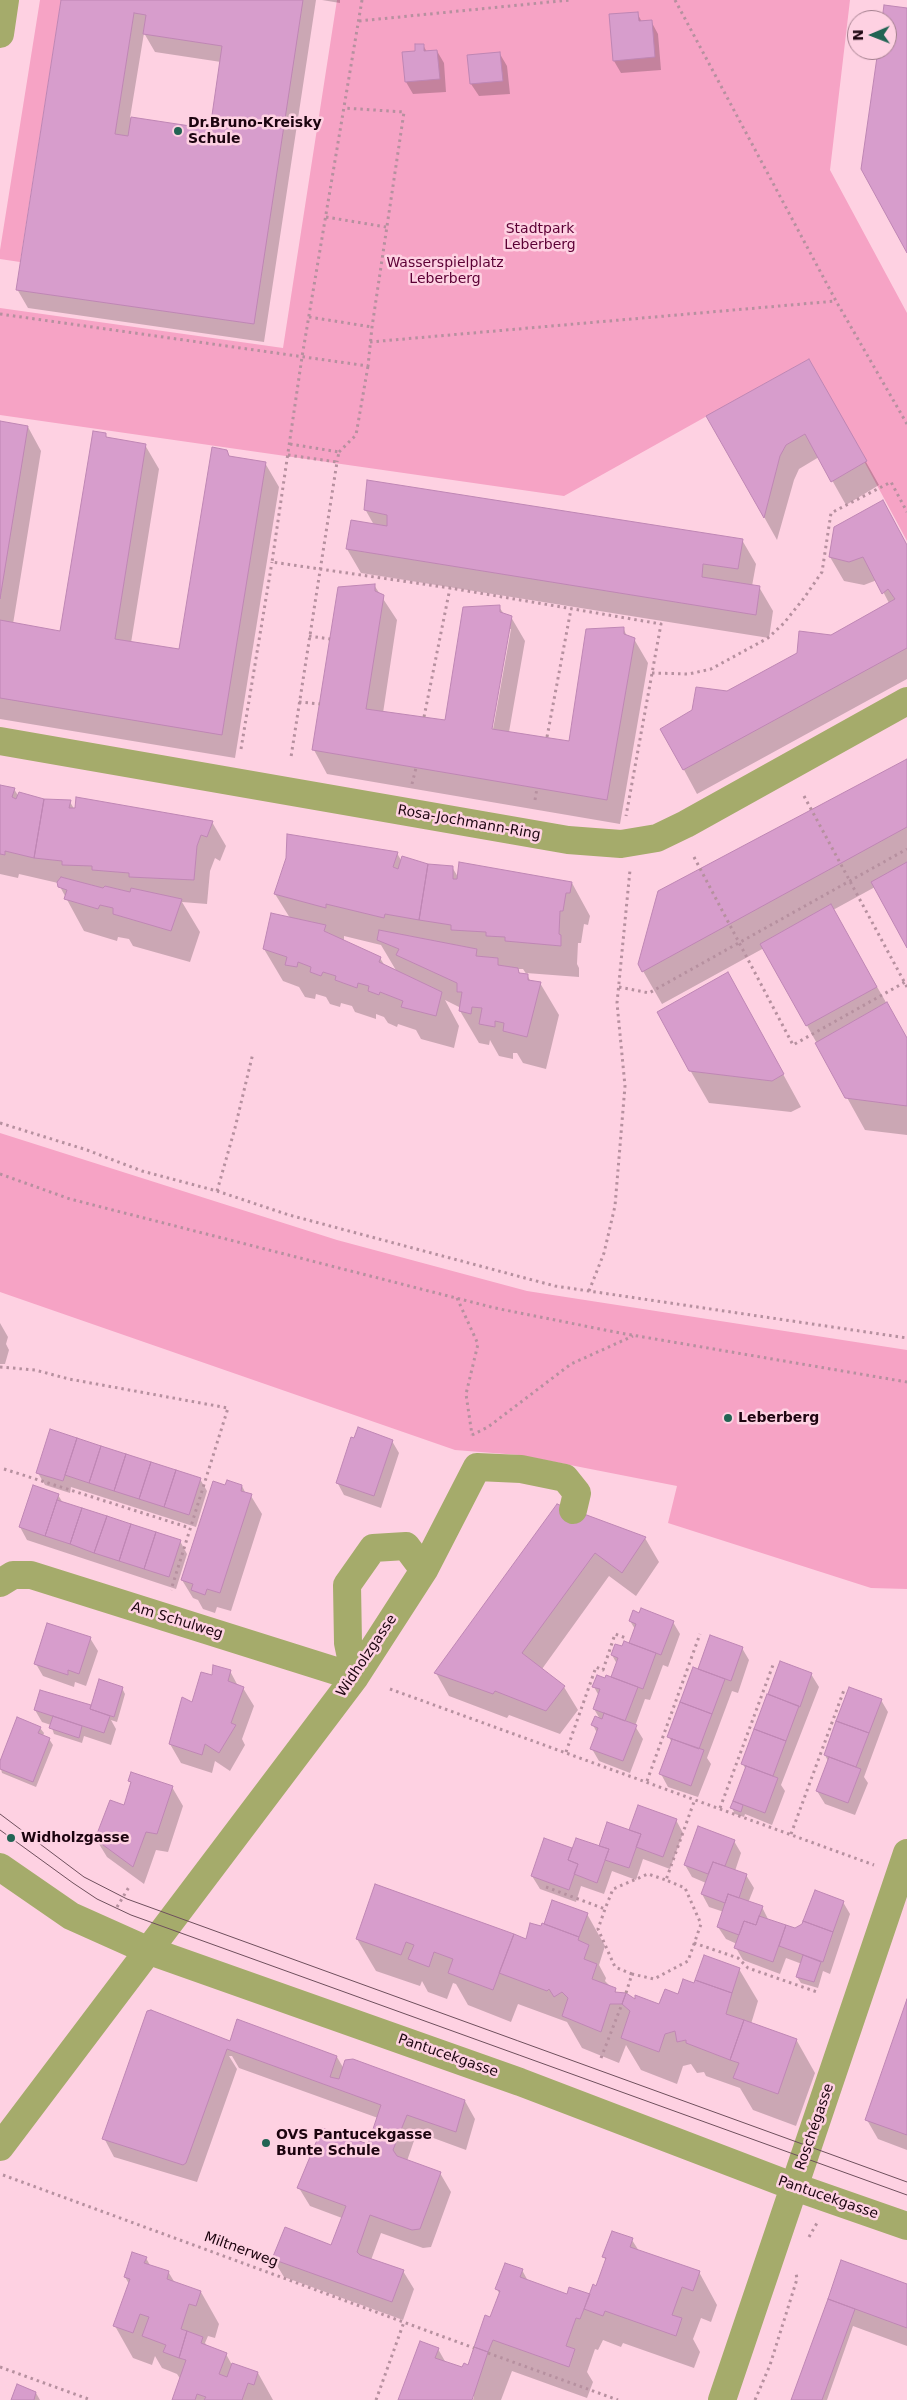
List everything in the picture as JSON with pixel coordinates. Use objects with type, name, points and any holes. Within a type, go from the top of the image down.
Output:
[{"type":"street","points":[[0,34],[5,0]]},
{"type":"street","name":"Rosa-Jochmann-Ring","points":[[0,741],[568,840],[626,856],[907,701]]},
{"type":"street","points":[[477,1468],[521,1468],[565,1478],[577,1493],[573,1510]]},
{"type":"street","name":"Widholzgasse","points":[[0,2147],[355,1677],[424,1570],[477,1468]]},
{"type":"street","points":[[355,1677],[348,1636],[347,1585],[373,1548],[406,1546],[424,1570]]},
{"type":"street","name":"Am Schulweg","points":[[3,1581],[21,1574],[31,1575],[355,1677]]},
{"type":"street","name":"Roschégasse","points":[[722,2400],[903,1864]]},
{"type":"street","name":"Pantucekgasse","points":[[0,1867],[71,1916],[147,1950],[520,2082],[794,2187],[907,2226]]},
{"type":"path","points":[[241,749],[272,562],[302,357],[362,0]]},
{"type":"path","points":[[359,21],[570,0]]},
{"type":"path","points":[[675,0],[836,301],[907,424]]},
{"type":"path","points":[[291,757],[339,452],[356,435],[368,366],[386,226],[404,112],[344,108]]},
{"type":"path","points":[[326,217],[386,226]]},
{"type":"path","points":[[370,342],[836,301]]},
{"type":"path","points":[[0,314],[368,366]]},
{"type":"path","points":[[309,317],[372,327]]},
{"type":"path","points":[[901,414],[907,412]]},
{"type":"path","points":[[290,444],[339,452]]},
{"type":"path","points":[[288,454],[337,462]]},
{"type":"path","points":[[652,674],[689,674],[711,669],[768,638],[784,623],[822,572],[831,513],[891,482],[907,512]]},
{"type":"path","points":[[272,562],[450,588],[661,624],[626,856],[617,1003],[625,1086],[615,1206],[604,1252],[589,1291]]},
{"type":"path","points":[[424,717],[450,588]]},
{"type":"path","points":[[547,737],[571,609]]},
{"type":"path","points":[[309,636],[330,638]]},
{"type":"path","points":[[299,702],[320,704]]},
{"type":"path","points":[[535,800],[537,788]]},
{"type":"path","points":[[694,857],[792,1046],[906,984],[804,796]]},
{"type":"path","points":[[619,987],[649,993],[907,849]]},
{"type":"path","points":[[217,1191],[235,1128],[253,1053]]},
{"type":"path","points":[[0,1123],[87,1150],[142,1170],[217,1191],[289,1215],[555,1286],[907,1338]]},
{"type":"path","points":[[0,1174],[70,1199],[457,1298],[634,1336],[907,1382]]},
{"type":"path","points":[[457,1298],[478,1344],[466,1394],[477,1468]]},
{"type":"path","points":[[472,1435],[488,1427],[571,1364],[634,1336]]},
{"type":"path","points":[[0,1367],[35,1370],[69,1379],[228,1408],[162,1617]]},
{"type":"path","points":[[4,1469],[190,1528]]},
{"type":"path","points":[[566,1752],[596,1667],[603,1670],[615,1634],[626,1638]]},
{"type":"path","points":[[647,1782],[700,1634]]},
{"type":"path","points":[[720,1808],[774,1665]]},
{"type":"path","points":[[390,1689],[791,1834],[903,1864]]},
{"type":"path","points":[[791,1834],[844,1690]]},
{"type":"path","points":[[666,1880],[695,1799]]},
{"type":"path","points":[[648,1874],[666,1880],[685,1888],[701,1924],[688,1961],[654,1979],[632,1974],[615,1967],[598,1929],[613,1889],[648,1874]]},
{"type":"path","points":[[114,1913],[129,1887]]},
{"type":"path","points":[[546,1887],[606,1909]]},
{"type":"path","points":[[694,1943],[738,1958],[748,1968],[817,1992]]},
{"type":"path","points":[[626,1993],[632,1974]]},
{"type":"path","points":[[601,2058],[622,2004]]},
{"type":"path","name":"Miltnerweg","points":[[0,2174],[474,2348]]},
{"type":"path","points":[[806,2244],[817,2222]]},
{"type":"path","points":[[755,2400],[770,2365],[797,2279],[796,2267]]},
{"type":"path","points":[[376,2400],[404,2322]]},
{"type":"path","points":[[488,2353],[618,2400]]},
{"type":"path","points":[[0,2367],[91,2400]]},
{"type":"green space","points":[[40,0],[61,0],[20,262],[0,259],[0,250]]},
{"type":"green space","name":"Stadtpark Leberberg","points":[[337,0],[850,0],[849,10],[847,10],[847,26],[830,170],[907,313],[907,541],[809,359],[564,496],[0,415],[0,308],[283,348]]},
{"type":"green space","points":[[0,1133],[337,1240],[527,1291],[907,1350],[907,1589],[871,1588],[668,1523],[677,1486],[519,1455],[455,1450],[0,1292]]},
{"type":"building","name":"Dr.Bruno-Kreisky Schule","points":[[61,0],[303,0],[254,324],[16,290]],"holes":[[[134,13],[146,15],[143,34],[222,46],[210,129],[131,117],[128,136],[115,134]]]},
{"type":"building","points":[[884,5],[907,8],[907,253],[861,169],[877,60],[897,60],[897,10],[883,10]]},
{"type":"building","points":[[638,12],[639,21],[652,20],[655,57],[613,61],[609,14]]},
{"type":"building","points":[[415,44],[424,44],[424,51],[437,50],[440,79],[405,82],[402,52],[415,51]]},
{"type":"building","points":[[500,52],[503,81],[470,84],[467,55]]},
{"type":"building","points":[[809,359],[867,461],[831,482],[805,434],[786,445],[780,456],[764,518],[706,416]]},
{"type":"building","points":[[0,421],[28,426],[0,599]]},
{"type":"building","points":[[93,431],[106,433],[106,437],[146,444],[115,639],[179,649],[212,447],[227,450],[229,456],[266,462],[222,735],[0,698],[0,620],[60,631]]},
{"type":"building","points":[[367,480],[743,539],[738,569],[703,564],[702,577],[760,586],[756,615],[346,549],[351,520],[387,526],[387,515],[364,510]]},
{"type":"building","points":[[883,500],[907,545],[907,648],[683,770],[660,729],[692,710],[696,687],[727,691],[797,653],[799,631],[831,635],[895,599],[888,589],[882,594],[863,557],[849,562],[829,557],[834,527]]},
{"type":"building","points":[[375,584],[375,591],[384,595],[366,709],[445,720],[463,607],[500,605],[500,612],[512,616],[492,729],[569,741],[586,629],[624,627],[624,634],[635,638],[607,800],[312,750],[338,587]]},
{"type":"building","points":[[907,759],[907,827],[642,972],[638,964],[658,891]]},
{"type":"building","points":[[0,785],[15,788],[12,797],[16,799],[19,792],[44,799],[34,858],[5,851],[5,855],[0,854]]},
{"type":"building","points":[[76,797],[213,821],[207,837],[201,835],[197,846],[194,880],[129,877],[129,873],[92,870],[92,866],[62,865],[62,861],[34,858],[44,799],[71,800],[69,808],[75,808]]},
{"type":"building","points":[[287,834],[398,852],[393,867],[398,869],[402,856],[428,864],[419,920],[385,914],[384,918],[326,904],[326,908],[274,894],[286,858]]},
{"type":"building","points":[[459,862],[572,882],[570,893],[566,893],[563,911],[560,911],[559,934],[561,935],[561,946],[505,941],[505,937],[486,936],[486,932],[451,930],[451,925],[419,920],[428,864],[453,866],[453,879],[457,879]]},
{"type":"building","points":[[907,862],[907,948],[871,882]]},
{"type":"building","points":[[61,877],[103,888],[105,886],[130,892],[131,888],[182,899],[171,931],[113,914],[113,908],[100,905],[98,909],[64,899],[67,890],[58,887],[57,882]]},
{"type":"building","points":[[831,904],[877,987],[806,1026],[760,944]]},
{"type":"building","points":[[271,913],[326,925],[324,931],[381,957],[379,962],[442,992],[436,1016],[401,1007],[403,1001],[380,992],[379,995],[368,991],[369,986],[358,983],[357,988],[335,980],[336,976],[323,972],[321,976],[310,972],[311,967],[298,962],[297,967],[285,965],[287,957],[263,949]]},
{"type":"building","points":[[379,930],[477,949],[476,956],[498,958],[498,965],[518,968],[519,973],[528,974],[528,980],[541,982],[527,1037],[503,1031],[504,1023],[495,1021],[495,1027],[479,1024],[482,1008],[472,1007],[471,1014],[459,1011],[462,992],[457,992],[457,983],[396,955],[399,949],[377,940]]},
{"type":"building","points":[[728,972],[784,1074],[772,1081],[689,1071],[657,1012]]},
{"type":"building","points":[[887,1002],[907,1038],[907,1106],[845,1098],[815,1043]]},
{"type":"building","points":[[358,1427],[393,1440],[374,1496],[336,1483],[351,1437],[354,1438]]},
{"type":"building","points":[[50,1429],[77,1438],[63,1481],[36,1473]]},
{"type":"building","points":[[77,1438],[101,1446],[89,1483],[65,1475]]},
{"type":"building","points":[[101,1446],[126,1454],[114,1491],[89,1483]]},
{"type":"building","points":[[126,1454],[151,1462],[139,1499],[114,1491]]},
{"type":"building","points":[[151,1462],[176,1470],[164,1507],[139,1499]]},
{"type":"building","points":[[176,1470],[201,1478],[189,1515],[164,1507]]},
{"type":"building","points":[[227,1480],[242,1485],[241,1491],[252,1494],[220,1593],[207,1589],[205,1595],[191,1590],[193,1584],[181,1580],[213,1481],[225,1485]]},
{"type":"building","points":[[33,1485],[59,1494],[45,1536],[19,1527]]},
{"type":"building","points":[[57,1500],[82,1508],[70,1544],[45,1536]]},
{"type":"building","points":[[557,1504],[646,1537],[622,1573],[595,1553],[522,1653],[565,1686],[546,1711],[495,1691],[493,1694],[434,1673]]},
{"type":"building","points":[[82,1508],[107,1516],[94,1553],[70,1544]]},
{"type":"building","points":[[107,1516],[131,1524],[119,1561],[94,1553]]},
{"type":"building","points":[[131,1524],[156,1532],[144,1569],[119,1561]]},
{"type":"building","points":[[156,1532],[181,1540],[169,1577],[144,1569]]},
{"type":"building","points":[[641,1608],[674,1621],[661,1655],[629,1643],[636,1624],[629,1621],[633,1610],[639,1613]]},
{"type":"building","points":[[47,1623],[91,1637],[79,1674],[68,1670],[68,1675],[34,1664]]},
{"type":"building","points":[[710,1635],[743,1647],[731,1681],[698,1669]]},
{"type":"building","points":[[624,1641],[656,1653],[643,1689],[611,1677],[618,1658],[611,1655],[615,1644],[622,1646]]},
{"type":"building","points":[[780,1661],[812,1673],[800,1707],[768,1694]]},
{"type":"building","points":[[213,1665],[231,1670],[228,1681],[244,1687],[231,1723],[236,1725],[219,1753],[205,1744],[202,1755],[169,1744],[182,1697],[192,1702],[201,1672],[212,1675]]},
{"type":"building","points":[[693,1667],[725,1679],[712,1714],[680,1702]]},
{"type":"building","points":[[597,1675],[605,1678],[606,1675],[638,1687],[625,1721],[593,1709],[600,1689],[592,1687]]},
{"type":"building","points":[[99,1679],[123,1687],[114,1717],[90,1709]]},
{"type":"building","points":[[849,1687],[882,1699],[869,1733],[836,1721]]},
{"type":"building","points":[[40,1690],[91,1705],[90,1709],[110,1716],[104,1733],[34,1710]]},
{"type":"building","points":[[767,1694],[799,1706],[786,1741],[754,1729]]},
{"type":"building","points":[[680,1702],[712,1714],[699,1749],[667,1737]]},
{"type":"building","points":[[604,1713],[637,1725],[623,1761],[590,1749],[598,1728],[591,1725],[595,1716],[602,1719]]},
{"type":"building","points":[[53,1716],[82,1726],[79,1738],[49,1728]]},
{"type":"building","points":[[17,1717],[41,1727],[38,1733],[50,1738],[33,1782],[0,1769],[0,1761]]},
{"type":"building","points":[[836,1721],[869,1733],[856,1767],[824,1755]]},
{"type":"building","points":[[754,1729],[786,1741],[773,1776],[741,1764]]},
{"type":"building","points":[[672,1739],[704,1750],[691,1786],[659,1774]]},
{"type":"building","points":[[829,1757],[861,1769],[848,1803],[816,1791]]},
{"type":"building","points":[[746,1766],[778,1778],[765,1813],[733,1801]]},
{"type":"building","points":[[131,1772],[173,1786],[157,1834],[146,1832],[133,1867],[95,1839],[110,1800],[124,1805],[131,1782],[128,1781]]},
{"type":"building","points":[[733,1801],[743,1805],[741,1812],[730,1808]]},
{"type":"building","points":[[638,1805],[677,1819],[663,1857],[636,1847],[641,1834],[629,1830]]},
{"type":"building","points":[[607,1822],[641,1834],[629,1868],[605,1860],[609,1849],[599,1846]]},
{"type":"building","points":[[698,1826],[735,1840],[725,1866],[713,1862],[708,1874],[684,1865]]},
{"type":"building","points":[[544,1838],[572,1848],[568,1860],[578,1864],[569,1890],[531,1876]]},
{"type":"building","points":[[576,1838],[609,1849],[597,1883],[574,1874],[578,1864],[568,1860]]},
{"type":"building","points":[[713,1862],[747,1874],[739,1898],[728,1894],[725,1903],[701,1894]]},
{"type":"building","points":[[375,1884],[514,1934],[493,1990],[448,1973],[453,1959],[434,1952],[429,1967],[408,1959],[414,1945],[406,1942],[401,1955],[356,1939]]},
{"type":"building","points":[[815,1890],[844,1901],[833,1932],[803,1921]]},
{"type":"building","points":[[728,1894],[763,1906],[756,1925],[744,1921],[739,1935],[717,1927]]},
{"type":"building","points":[[552,1900],[588,1913],[579,1937],[544,1924]]},
{"type":"building","points":[[759,1916],[786,1925],[773,1962],[734,1948],[744,1921],[756,1925]]},
{"type":"building","points":[[803,1921],[833,1932],[823,1962],[779,1946],[786,1925],[795,1928],[802,1924]]},
{"type":"building","points":[[530,1923],[541,1926],[542,1923],[579,1937],[578,1940],[589,1945],[584,1959],[597,1964],[592,1979],[616,1988],[615,1992],[626,1993],[622,2004],[610,2004],[601,2032],[562,2016],[568,1998],[562,1992],[554,1997],[549,1989],[547,1991],[499,1973],[514,1934],[526,1939]]},
{"type":"building","points":[[704,1955],[740,1968],[732,1993],[695,1980]]},
{"type":"building","points":[[803,1955],[821,1962],[814,1982],[796,1977]]},
{"type":"building","points":[[683,1979],[694,1983],[695,1980],[732,1993],[726,2014],[744,2020],[730,2060],[686,2043],[686,2040],[677,2042],[675,2031],[665,2034],[659,2052],[621,2038],[630,2011],[622,2004],[626,1993],[635,1999],[635,1995],[659,2004],[665,1989],[678,1994]]},
{"type":"building","points":[[907,1999],[907,2135],[865,2120]]},
{"type":"building","points":[[151,2010],[230,2041],[237,2019],[337,2056],[330,2077],[339,2079],[345,2060],[353,2059],[465,2100],[456,2132],[407,2115],[393,2150],[397,2156],[441,2172],[420,2229],[412,2230],[370,2215],[357,2252],[360,2255],[404,2270],[392,2302],[272,2259],[285,2227],[331,2245],[346,2206],[297,2188],[322,2128],[368,2144],[381,2105],[227,2049],[186,2163],[183,2165],[102,2139],[147,2011]]},
{"type":"building","points":[[744,2020],[797,2039],[778,2094],[733,2078],[739,2063],[730,2060]]},
{"type":"building","points":[[612,2231],[633,2238],[630,2247],[700,2271],[693,2291],[682,2287],[672,2315],[682,2318],[676,2336],[605,2311],[603,2316],[584,2309],[593,2284],[596,2286],[606,2258],[602,2257]]},
{"type":"building","points":[[132,2252],[147,2257],[144,2263],[169,2271],[167,2279],[201,2291],[196,2306],[189,2304],[181,2329],[187,2331],[179,2358],[163,2352],[166,2345],[142,2336],[149,2317],[140,2314],[133,2333],[113,2326],[130,2279],[124,2277]]},
{"type":"building","points":[[841,2260],[907,2284],[907,2328],[828,2299]]},
{"type":"building","points":[[505,2263],[523,2269],[520,2277],[567,2294],[569,2287],[590,2294],[580,2319],[576,2318],[566,2346],[575,2349],[569,2367],[493,2340],[488,2352],[474,2347],[485,2315],[490,2317],[500,2291],[495,2289]]},
{"type":"building","points":[[828,2299],[855,2309],[822,2400],[791,2400]]},
{"type":"building","points":[[187,2331],[203,2337],[201,2343],[227,2353],[219,2374],[227,2377],[232,2363],[258,2372],[254,2385],[248,2383],[242,2400],[204,2400],[206,2397],[197,2394],[195,2400],[172,2400],[186,2360],[179,2358]]},
{"type":"building","points":[[420,2341],[439,2348],[435,2358],[462,2367],[464,2363],[468,2365],[474,2347],[488,2352],[472,2400],[398,2400]]},
{"type":"building","points":[[17,2384],[36,2392],[34,2400],[11,2400]]},
{"type":"tram line","points":[[0,1814],[84,1877],[127,1899],[907,2182]]},
{"type":"tram line","points":[[0,1830],[97,1899],[131,1915],[907,2195]]},
{"type":"place","name":"Dr.Bruno-Kreisky Schule","points":[[178,131]]},
{"type":"place","name":"Leberberg","points":[[728,1418]]},
{"type":"place","name":"Widholzgasse","points":[[11,1838]]},
{"type":"place","name":"OVS Pantucekgasse Bunte Schule","points":[[266,2143]]},
{"type":"park label","name":"Wasserspielplatz Leberberg","points":[[445,272]]}]
